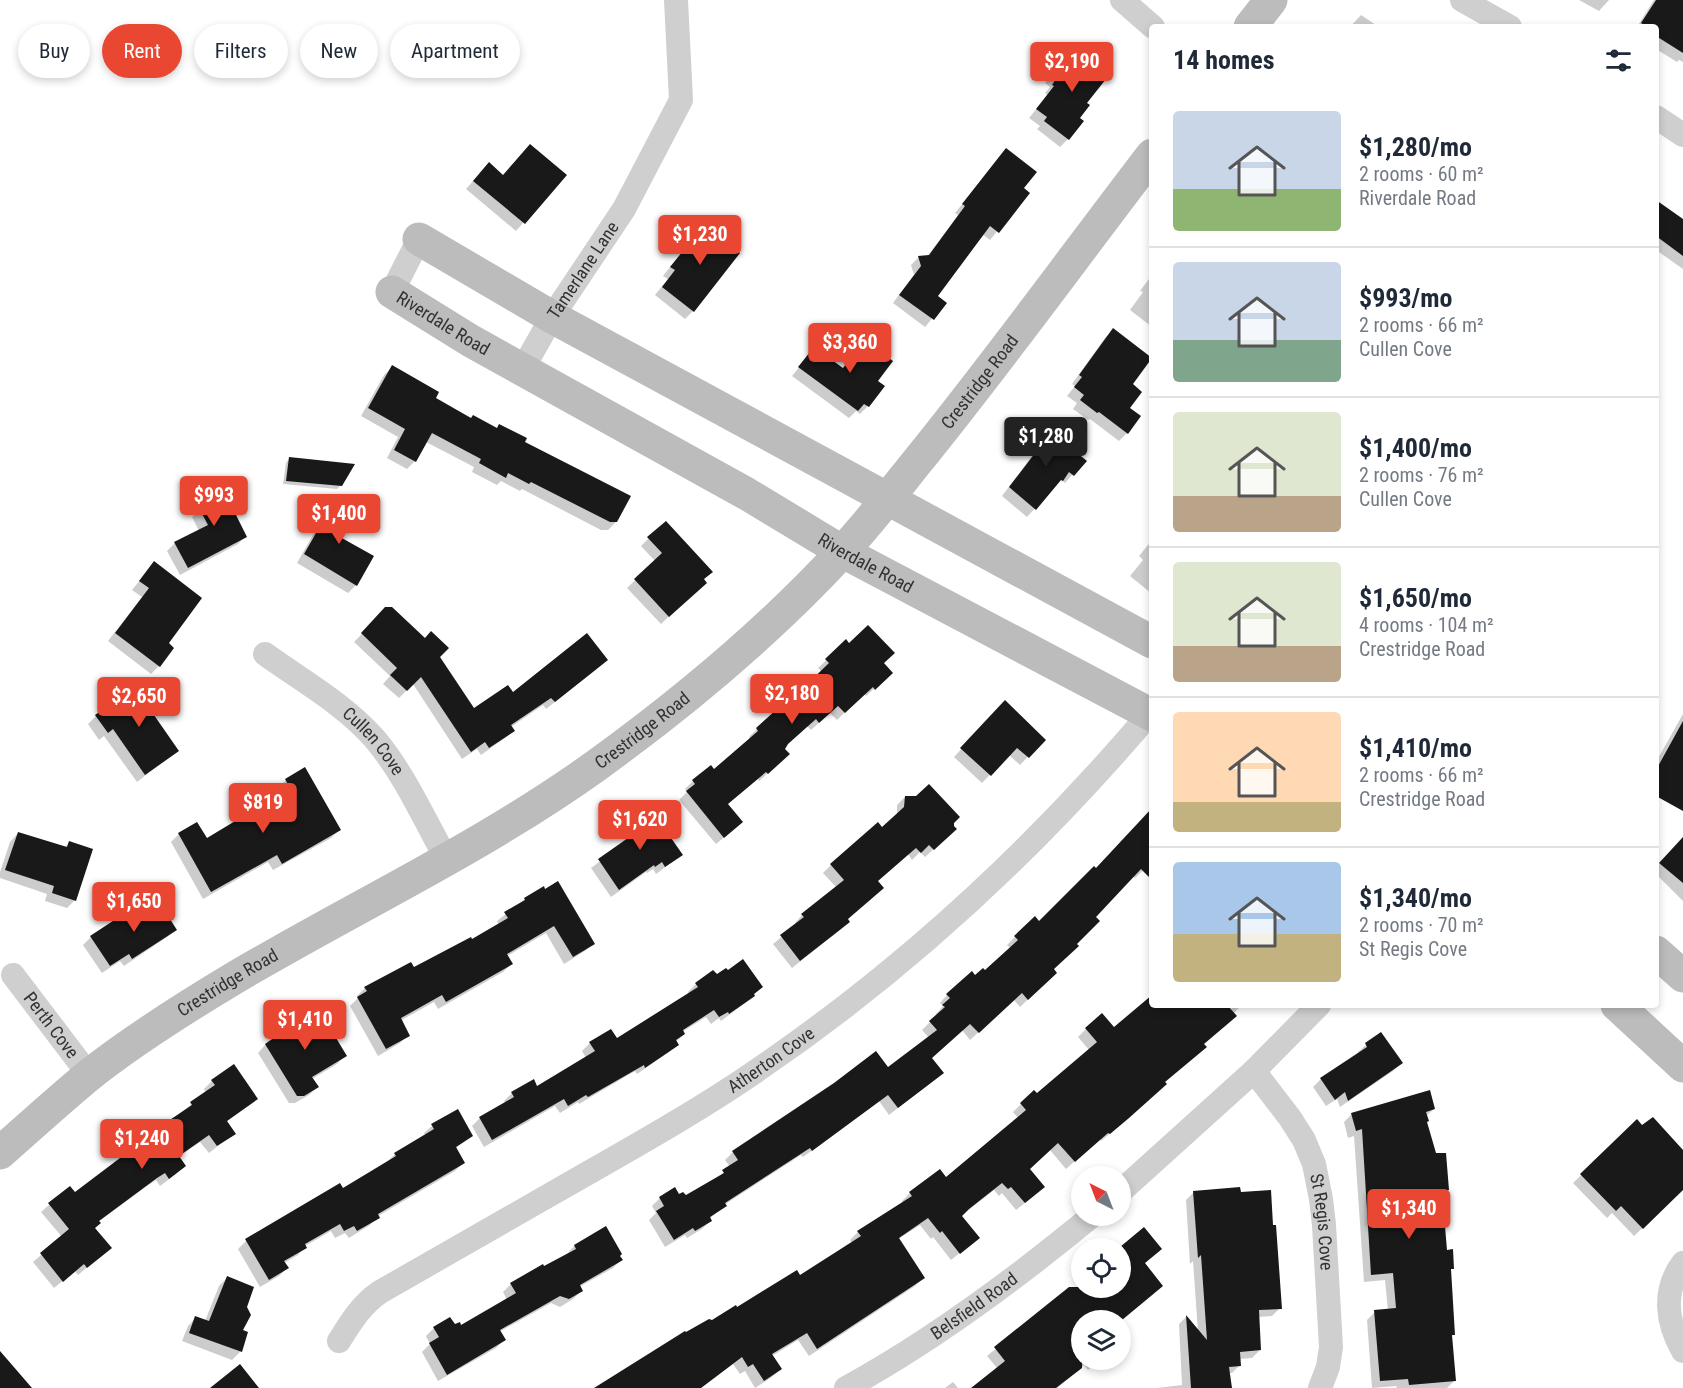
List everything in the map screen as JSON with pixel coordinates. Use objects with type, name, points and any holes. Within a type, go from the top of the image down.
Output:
[{"type":"street","name":"Tamerlane Lane","points":[[522,370],[552,317],[624,209],[681,100],[676,0]]},
{"type":"street","points":[[1122,0],[1150,24]]},
{"type":"street","points":[[1252,24],[1271,0]]},
{"type":"street","points":[[1462,0],[1505,24]]},
{"type":"street","points":[[1659,119],[1683,135]]},
{"type":"street","name":"Crestridge Road","points":[[0,1153],[89,1075],[141,1038],[235,978],[447,860],[595,766],[672,708],[773,621],[843,552],[973,394],[1149,159]]},
{"type":"street","name":"Riverdale Road","points":[[1149,640],[552,317],[419,239],[392,292],[522,370],[747,494],[843,552],[1149,712]]},
{"type":"street","name":"Cullen Cove","points":[[265,654],[332,702],[373,737],[405,785],[447,860]]},
{"type":"street","name":"Atherton Cove","points":[[339,1341],[360,1308],[380,1292],[650,1137],[758,1070],[829,1019],[922,944],[1004,871],[1104,768],[1149,715]]},
{"type":"street","points":[[1659,955],[1683,976]]},
{"type":"street","name":"Perth Cove","points":[[13,975],[89,1075]]},
{"type":"street","points":[[1131,1182],[1254,1071],[1316,1008]]},
{"type":"street","points":[[1620,1008],[1683,1066]]},
{"type":"street","name":"St Regis Cove","points":[[1254,1071],[1304,1140],[1318,1180],[1324,1225],[1331,1347],[1328,1367],[1320,1388]]},
{"type":"street","name":"Belsfield Road","points":[[852,1387],[969,1309],[1080,1226]]},
{"type":"street","points":[[1683,1263],[1669,1292],[1669,1315],[1674,1336],[1683,1352]]},
{"type":"building","points":[[1656,0],[1683,0],[1683,53],[1659,38],[1659,24],[1641,23]]},
{"type":"building","points":[[1079,49],[1110,74],[1087,103],[1090,105],[1080,118],[1084,121],[1069,140],[1044,121],[1047,117],[1036,109],[1054,86],[1052,85],[1056,79],[1052,75],[1071,50],[1075,53]]},
{"type":"building","points":[[530,144],[567,175],[525,224],[473,181],[489,162],[503,175]]},
{"type":"building","points":[[1006,148],[1037,172],[1024,188],[1030,193],[999,233],[990,226],[938,296],[947,303],[934,320],[899,295],[921,266],[918,256],[929,255],[965,206],[962,204]]},
{"type":"building","points":[[1659,202],[1683,219],[1683,256],[1659,238]]},
{"type":"building","points":[[699,220],[740,253],[694,312],[662,287],[675,270],[670,267],[688,245],[683,240]]},
{"type":"building","points":[[1113,328],[1149,356],[1149,362],[1133,384],[1142,392],[1130,408],[1141,416],[1128,434],[1080,400],[1084,395],[1074,387],[1082,377],[1079,375]]},
{"type":"building","points":[[864,340],[893,361],[878,381],[885,386],[869,407],[864,404],[858,411],[798,367],[814,347],[843,368]]},
{"type":"building","points":[[392,365],[439,392],[436,398],[471,418],[473,415],[497,428],[499,424],[527,438],[525,442],[631,496],[617,522],[610,522],[531,482],[529,484],[508,473],[506,478],[479,463],[481,459],[432,433],[416,462],[394,450],[405,429],[368,408]]},
{"type":"building","points":[[1043,425],[1087,461],[1074,476],[1069,472],[1036,510],[1009,487],[1039,448],[1030,441]]},
{"type":"building","points":[[289,457],[355,464],[342,486],[286,481]]},
{"type":"building","points":[[227,480],[241,506],[233,509],[247,537],[188,568],[174,542],[208,525],[199,508],[213,500],[208,490]]},
{"type":"building","points":[[338,495],[357,506],[340,537],[374,556],[357,586],[304,554]]},
{"type":"building","points":[[666,521],[713,572],[704,579],[707,583],[669,617],[634,579],[662,553],[647,537]]},
{"type":"building","points":[[154,561],[202,598],[169,643],[174,648],[160,667],[115,633],[149,588],[139,581]]},
{"type":"building","points":[[385,607],[392,607],[425,638],[431,631],[449,648],[440,657],[474,708],[508,685],[513,692],[587,633],[608,660],[555,702],[551,698],[511,725],[515,731],[489,748],[485,742],[471,752],[421,677],[407,691],[390,675],[397,668],[361,633]]},
{"type":"building","points":[[868,625],[895,653],[884,663],[893,673],[875,690],[873,687],[845,713],[838,706],[819,723],[816,719],[788,744],[785,749],[790,754],[728,804],[743,822],[724,838],[686,791],[695,784],[692,780],[711,765],[714,769],[758,731],[756,728],[795,693],[797,694],[829,663],[825,659],[846,639],[849,643]]},
{"type":"building","points":[[143,681],[155,699],[147,705],[179,751],[145,775],[113,729],[108,733],[95,715]]},
{"type":"building","points":[[1005,700],[1046,740],[1029,758],[1017,748],[991,776],[960,748]]},
{"type":"building","points":[[1683,721],[1683,811],[1659,798],[1659,765]]},
{"type":"building","points":[[305,767],[341,830],[282,864],[277,855],[211,892],[178,833],[197,822],[207,838],[290,788],[285,779]]},
{"type":"building","points":[[929,784],[960,817],[954,823],[957,829],[934,850],[929,845],[921,853],[916,848],[878,881],[884,888],[848,919],[850,922],[800,961],[780,935],[804,917],[801,914],[844,880],[830,864],[878,822],[882,827],[904,807],[905,796],[916,796]]},
{"type":"building","points":[[650,808],[683,855],[665,867],[662,862],[655,867],[654,865],[619,890],[598,859],[638,831],[630,822]]},
{"type":"building","points":[[1149,811],[1149,877],[1141,869],[1096,917],[1100,921],[1077,944],[1079,946],[1054,969],[1057,973],[1028,1000],[1022,993],[979,1033],[970,1024],[932,1058],[944,1073],[898,1108],[888,1095],[812,1151],[810,1148],[725,1203],[727,1206],[710,1217],[712,1221],[695,1231],[693,1228],[674,1240],[656,1211],[664,1206],[659,1197],[675,1187],[679,1194],[683,1192],[686,1195],[724,1173],[722,1170],[738,1160],[732,1151],[834,1083],[876,1051],[888,1067],[937,1030],[929,1021],[945,1007],[942,1005],[950,998],[946,994],[972,971],[975,975],[983,968],[985,970],[1018,940],[1014,936],[1035,916],[1039,921],[1094,866],[1096,868]]},
{"type":"building","points":[[18,832],[67,847],[69,841],[93,849],[76,901],[52,893],[54,886],[5,870]]},
{"type":"building","points":[[1683,837],[1683,883],[1659,863]]},
{"type":"building","points":[[558,881],[595,944],[573,957],[554,926],[507,954],[513,964],[446,1002],[442,995],[401,1018],[410,1036],[386,1049],[357,997],[367,991],[364,987],[411,962],[414,967],[471,937],[472,939],[508,918],[504,912],[525,900],[524,898]]},
{"type":"building","points":[[159,902],[177,930],[132,959],[129,954],[110,966],[90,936],[145,903],[148,909]]},
{"type":"building","points":[[743,959],[763,987],[754,994],[755,996],[729,1014],[728,1012],[719,1017],[714,1010],[683,1030],[685,1034],[676,1040],[679,1045],[645,1068],[644,1065],[568,1106],[564,1099],[492,1140],[479,1117],[514,1097],[511,1092],[534,1079],[537,1086],[595,1051],[589,1042],[611,1029],[617,1038],[698,987],[695,983],[713,970],[717,974],[726,968],[728,970]]},
{"type":"building","points":[[1149,998],[1149,1008],[1230,1008],[1237,1016],[1204,1044],[1207,1047],[1165,1082],[1167,1084],[1075,1162],[1058,1143],[1030,1169],[1045,1187],[1025,1203],[1011,1187],[1008,1189],[1002,1183],[969,1209],[962,1216],[980,1238],[960,1254],[942,1231],[940,1233],[928,1218],[899,1238],[925,1278],[817,1349],[807,1333],[772,1354],[782,1369],[764,1381],[753,1364],[748,1367],[742,1357],[701,1388],[594,1388],[685,1331],[709,1319],[712,1320],[736,1305],[737,1307],[797,1270],[800,1275],[861,1236],[857,1231],[912,1196],[909,1192],[940,1169],[946,1177],[1026,1110],[1020,1103],[1034,1090],[1037,1093],[1097,1042],[1085,1028],[1102,1013],[1114,1027]]},
{"type":"building","points":[[319,1010],[347,1056],[312,1077],[319,1087],[304,1096],[297,1096],[265,1044],[274,1038],[272,1035],[307,1013],[309,1016]]},
{"type":"building","points":[[1381,1032],[1403,1063],[1348,1101],[1345,1092],[1335,1100],[1320,1078],[1367,1047],[1365,1043]]},
{"type":"building","points":[[234,1064],[258,1099],[227,1121],[236,1134],[217,1146],[209,1135],[179,1156],[186,1166],[169,1179],[165,1173],[157,1178],[99,1221],[101,1223],[95,1228],[112,1248],[87,1268],[84,1264],[63,1282],[40,1253],[69,1229],[48,1203],[70,1186],[75,1192],[120,1158],[140,1140],[135,1133],[152,1120],[158,1128],[192,1105],[190,1102],[215,1085],[211,1080]]},
{"type":"building","points":[[1430,1090],[1435,1109],[1426,1112],[1429,1121],[1427,1122],[1436,1153],[1446,1153],[1449,1190],[1442,1191],[1447,1250],[1453,1249],[1454,1269],[1451,1269],[1455,1335],[1452,1335],[1456,1381],[1409,1385],[1408,1379],[1380,1381],[1374,1310],[1396,1308],[1393,1273],[1371,1275],[1362,1129],[1356,1131],[1351,1113]]},
{"type":"building","points":[[458,1109],[473,1136],[456,1147],[465,1163],[378,1214],[380,1218],[357,1231],[354,1226],[344,1231],[340,1224],[305,1244],[307,1248],[284,1261],[289,1268],[269,1280],[245,1239],[340,1183],[343,1188],[396,1156],[394,1153],[434,1129],[431,1124]]},
{"type":"building","points":[[1653,1117],[1683,1150],[1683,1190],[1643,1229],[1621,1206],[1616,1211],[1580,1174],[1637,1119],[1642,1125]]},
{"type":"building","points":[[1240,1187],[1241,1192],[1271,1190],[1282,1309],[1259,1310],[1261,1350],[1240,1352],[1241,1366],[1229,1367],[1232,1388],[1191,1388],[1186,1315],[1207,1340],[1201,1255],[1198,1258],[1193,1191]]},
{"type":"building","points":[[606,1226],[623,1260],[580,1285],[583,1291],[569,1299],[560,1296],[500,1330],[506,1340],[447,1375],[429,1343],[439,1337],[433,1327],[450,1317],[455,1324],[460,1322],[461,1325],[516,1293],[510,1283],[576,1249],[574,1245]]},
{"type":"building","points":[[1144,1227],[1162,1249],[1145,1263],[1163,1286],[1131,1313],[1131,1310],[1071,1310],[1071,1370],[1079,1370],[1056,1388],[971,1388],[1005,1361],[994,1347],[1069,1287],[1071,1287],[1071,1298],[1131,1298],[1131,1238]]},
{"type":"building","points":[[227,1276],[254,1287],[247,1307],[251,1315],[243,1330],[248,1332],[242,1352],[189,1333],[195,1316],[209,1321]]},
{"type":"building","points":[[0,1351],[32,1388],[0,1388]]},
{"type":"building","points":[[240,1364],[259,1388],[210,1388]]}]
